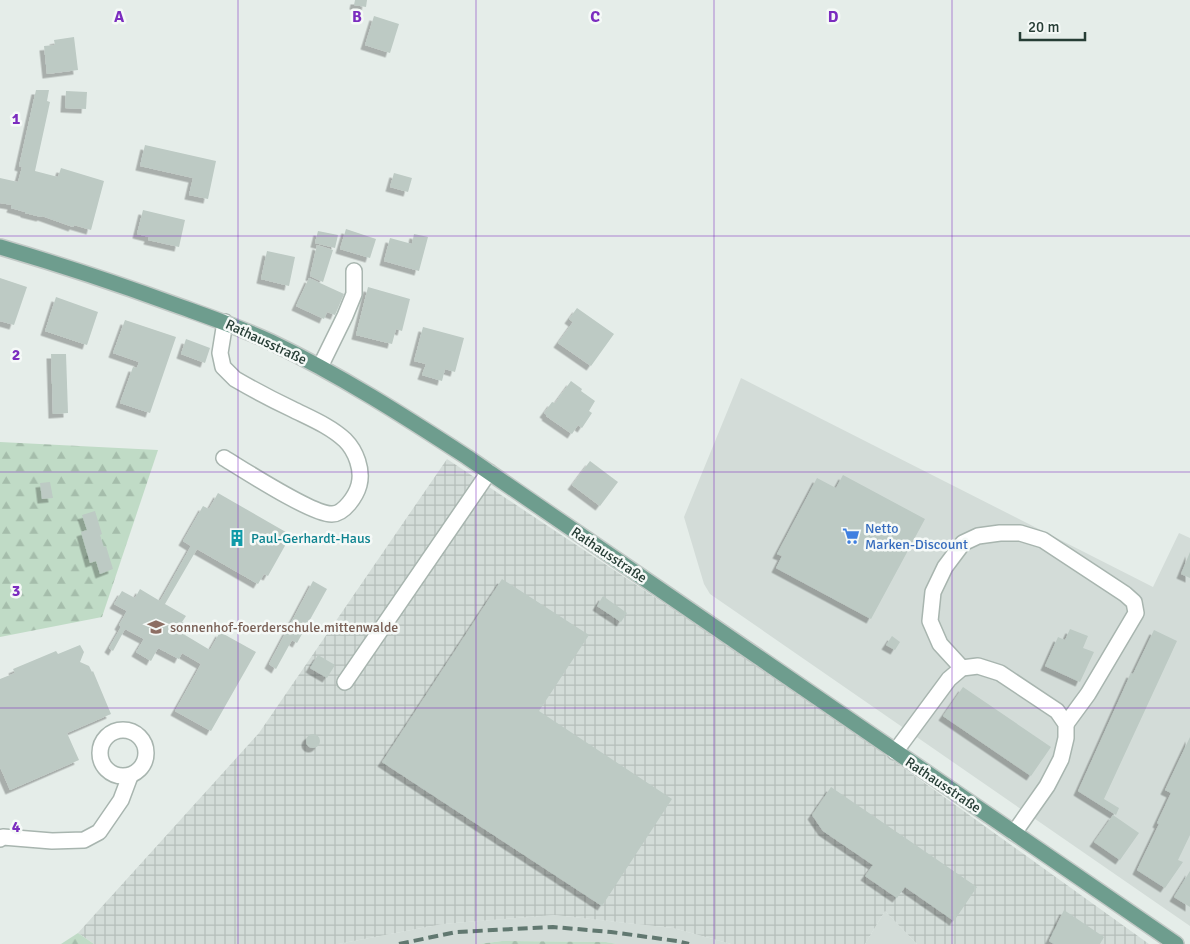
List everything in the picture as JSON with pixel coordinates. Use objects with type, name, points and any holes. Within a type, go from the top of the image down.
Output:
[{"type":"main road","name":"Rathausstraße","points":[[0,247],[113,282],[225,322],[271,342],[320,367],[418,425],[1176,944]]},
{"type":"lane","points":[[320,367],[354,294],[354,271]]},
{"type":"lane","points":[[224,458],[314,510],[331,515],[339,513],[347,505],[357,492],[361,478],[360,468],[346,441],[330,429],[235,379],[223,367],[220,353],[225,322]]},
{"type":"lane","points":[[345,682],[489,472]]},
{"type":"lane","points":[[962,668],[940,644],[930,622],[933,592],[944,567],[963,542],[978,536],[1020,533],[1043,540],[1125,594],[1134,602],[1136,612],[1088,694],[1066,724]]},
{"type":"lane","points":[[895,752],[949,679],[962,668],[978,666],[1000,673],[1057,711],[1066,724],[1066,738],[1061,759],[1047,786],[1014,833]]},
{"type":"lane","points":[[0,838],[52,841],[84,840],[99,832],[121,800],[130,776]]},
{"type":"shaded area","points":[[741,378],[1153,587],[1179,533],[1190,538],[1190,926],[710,594],[704,584],[684,517]]},
{"type":"shaded area","points":[[447,459],[859,736],[1149,944],[917,944],[885,911],[865,944],[731,944],[673,928],[554,915],[443,924],[338,944],[94,944],[78,933],[259,733]]},
{"type":"shaded area","points":[[885,911],[917,944],[865,944]]},
{"type":"shaded area","points":[[554,915],[673,928],[731,944],[502,941],[479,944],[338,944],[443,924]]},
{"type":"green space","points":[[0,442],[158,450],[102,617],[0,637]]},
{"type":"green space","points":[[78,933],[94,944],[61,944]]},
{"type":"green space","points":[[502,941],[606,942],[617,944],[479,944]]},
{"type":"building","points":[[355,0],[367,0],[366,7],[354,5]]},
{"type":"building","points":[[374,16],[399,24],[390,53],[365,45]]},
{"type":"building","points":[[74,37],[78,70],[47,74],[44,46],[55,45],[54,40]]},
{"type":"building","points":[[36,90],[49,90],[47,101],[50,102],[35,171],[58,177],[61,168],[104,181],[91,230],[74,225],[73,227],[42,216],[25,213],[11,208],[12,205],[0,203],[0,178],[18,182],[22,167],[19,166]]},
{"type":"building","points":[[66,91],[87,92],[86,109],[65,108]]},
{"type":"building","points":[[145,145],[216,161],[208,199],[189,195],[193,178],[140,166]]},
{"type":"building","points":[[394,173],[412,178],[408,192],[390,187]]},
{"type":"building","points":[[143,210],[185,220],[179,247],[148,240],[149,237],[137,234]]},
{"type":"building","points":[[346,229],[376,239],[370,258],[340,249]]},
{"type":"building","points":[[318,231],[338,235],[335,248],[315,243]]},
{"type":"building","points":[[414,234],[428,237],[419,271],[384,261],[390,238],[412,244]]},
{"type":"building","points":[[317,245],[333,250],[323,282],[310,276]]},
{"type":"building","points":[[267,251],[295,257],[289,286],[261,279]]},
{"type":"building","points":[[0,278],[27,287],[14,325],[0,321]]},
{"type":"building","points":[[309,278],[344,294],[335,315],[327,312],[324,319],[296,306]]},
{"type":"building","points":[[368,287],[410,299],[402,331],[396,329],[392,344],[356,335]]},
{"type":"building","points":[[56,297],[98,312],[87,345],[45,331]]},
{"type":"building","points":[[577,308],[614,334],[591,366],[558,343],[573,322],[569,319]]},
{"type":"building","points":[[125,320],[176,337],[150,413],[120,403],[133,367],[137,368],[139,362],[113,353]]},
{"type":"building","points":[[423,327],[464,338],[455,372],[445,369],[442,381],[422,375],[426,364],[414,361]]},
{"type":"building","points":[[186,339],[210,348],[205,363],[181,354]]},
{"type":"building","points":[[51,354],[66,354],[68,413],[53,414]]},
{"type":"building","points":[[571,381],[595,401],[589,411],[592,413],[582,428],[578,425],[572,434],[544,413],[552,402],[555,403]]},
{"type":"building","points":[[590,461],[618,482],[600,506],[572,485]]},
{"type":"building","name":"Netto Marken-Discount","points":[[843,475],[925,519],[871,619],[776,568],[782,556],[777,554],[817,478],[836,488]]},
{"type":"building","points":[[50,482],[53,498],[42,499],[40,483]]},
{"type":"building","points":[[218,493],[291,535],[268,576],[264,574],[258,584],[197,549],[165,604],[186,616],[182,622],[190,627],[185,635],[210,650],[220,632],[256,652],[211,731],[175,711],[201,664],[182,653],[179,659],[158,648],[151,661],[136,652],[144,639],[125,629],[113,651],[109,648],[121,627],[119,625],[127,611],[114,604],[122,591],[135,598],[140,589],[160,601],[191,546],[183,541],[203,506],[209,509]]},
{"type":"building","points":[[95,511],[102,534],[100,535],[104,547],[106,546],[113,569],[100,574],[96,561],[90,563],[81,532],[87,530],[82,515]]},
{"type":"building","points":[[1190,552],[1190,578],[1181,574]]},
{"type":"building","points":[[502,579],[589,635],[539,711],[672,799],[602,906],[382,762]]},
{"type":"building","points":[[313,581],[327,589],[297,643],[292,640],[276,669],[269,664]]},
{"type":"building","points":[[603,596],[627,613],[621,622],[597,606]]},
{"type":"building","points":[[1070,629],[1088,636],[1083,648],[1094,652],[1080,682],[1045,666],[1058,637],[1065,640]]},
{"type":"building","points":[[1154,630],[1177,641],[1104,799],[1119,808],[1116,815],[1078,791],[1131,673],[1133,674]]},
{"type":"building","points":[[892,636],[900,642],[895,650],[886,645]]},
{"type":"building","points":[[80,645],[84,652],[80,662],[89,666],[93,671],[111,714],[67,733],[79,760],[10,790],[0,767],[0,679],[15,673],[13,669],[56,651],[58,654]]},
{"type":"building","points":[[318,655],[335,665],[327,678],[310,668]]},
{"type":"building","points":[[963,687],[1051,747],[1031,776],[943,716]]},
{"type":"building","points":[[313,734],[318,736],[320,741],[318,746],[313,748],[308,746],[306,741],[308,736]]},
{"type":"building","points":[[1190,737],[1190,835],[1178,860],[1183,862],[1165,888],[1137,870],[1159,824],[1157,823],[1171,793],[1165,790]]},
{"type":"building","points":[[831,787],[977,887],[954,921],[905,887],[897,898],[865,876],[873,865],[823,831],[812,815]]},
{"type":"building","points":[[1113,815],[1139,833],[1120,860],[1094,842]]},
{"type":"building","points":[[1190,871],[1190,907],[1174,897]]},
{"type":"building","points":[[1064,910],[1104,937],[1100,944],[1054,944],[1049,941]]},
{"type":"railway","points":[[399,944],[456,932],[553,927],[611,932],[689,944]]},
{"type":"place","name":"Netto Marken-Discount","points":[[851,536]]},
{"type":"place","name":"Paul-Gerhardt-Haus","points":[[237,538]]},
{"type":"place","name":"sonnenhof-foerderschule.mittenwalde","points":[[156,627]]}]
